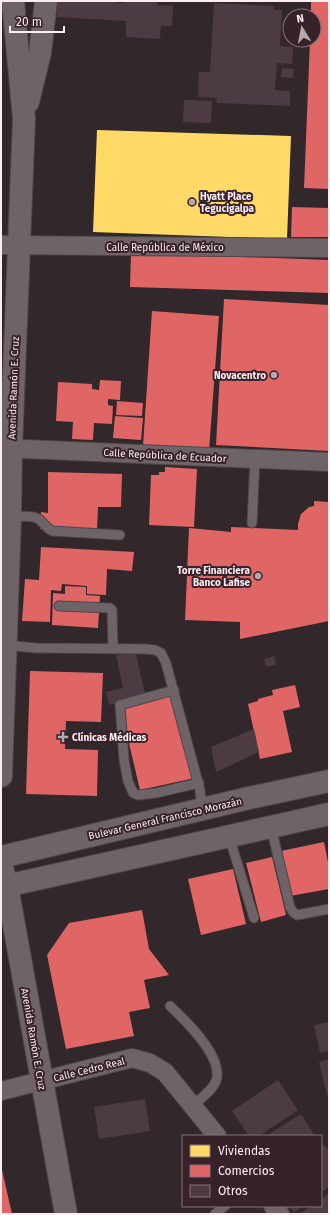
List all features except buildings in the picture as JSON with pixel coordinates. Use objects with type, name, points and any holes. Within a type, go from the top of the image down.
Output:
[{"type":"street","name":"Avenida Ramón E. Cruz","points":[[1,776],[10,517],[6,448],[10,246],[24,119],[13,1]]},
{"type":"street","points":[[24,119],[27,1]]},
{"type":"street","points":[[24,119],[40,53],[46,1]]},
{"type":"street","name":"Calle República de México","points":[[10,246],[329,248]]},
{"type":"street","name":"Calle República de Ecuador","points":[[6,448],[329,462]]},
{"type":"street","name":"Bulevar General Francisco Morazán","points":[[1,857],[329,781]]},
{"type":"street","points":[[4,887],[329,814]]},
{"type":"street","name":"Avenida Ramón E. Cruz","points":[[1,864],[4,887],[66,1214]]},
{"type":"street","name":"Calle Cedro Real","points":[[1,1091],[42,1082],[132,1058],[150,1062],[165,1072],[216,1135]]},
{"type":"lane","points":[[252,524],[255,459]]},
{"type":"lane","points":[[10,517],[38,518],[47,528],[52,531],[120,535]]},
{"type":"lane","points":[[59,606],[110,608],[112,610],[113,648]]},
{"type":"lane","points":[[5,645],[36,648],[146,649],[155,650],[161,653],[166,663],[174,690],[199,783],[202,810]]},
{"type":"lane","points":[[174,690],[120,705],[124,760],[128,781],[133,793],[138,796],[199,783]]},
{"type":"lane","points":[[271,827],[290,907],[293,912],[297,914],[329,909]]},
{"type":"lane","points":[[229,836],[254,918]]},
{"type":"lane","points":[[170,1006],[188,1023],[210,1053],[216,1068],[216,1080],[212,1087],[192,1106]]},
{"type":"lane","points":[[215,1214],[224,1207]]},
{"type":"place","name":"Hyatt Place Tegucigalpa","points":[[192,202]]},
{"type":"place","name":"Novacentro","points":[[274,375]]},
{"type":"place","name":"Torre Financiera Banco Lafise","points":[[258,576]]},
{"type":"place","name":"Clínicas Médicas","points":[[63,737]]}]
